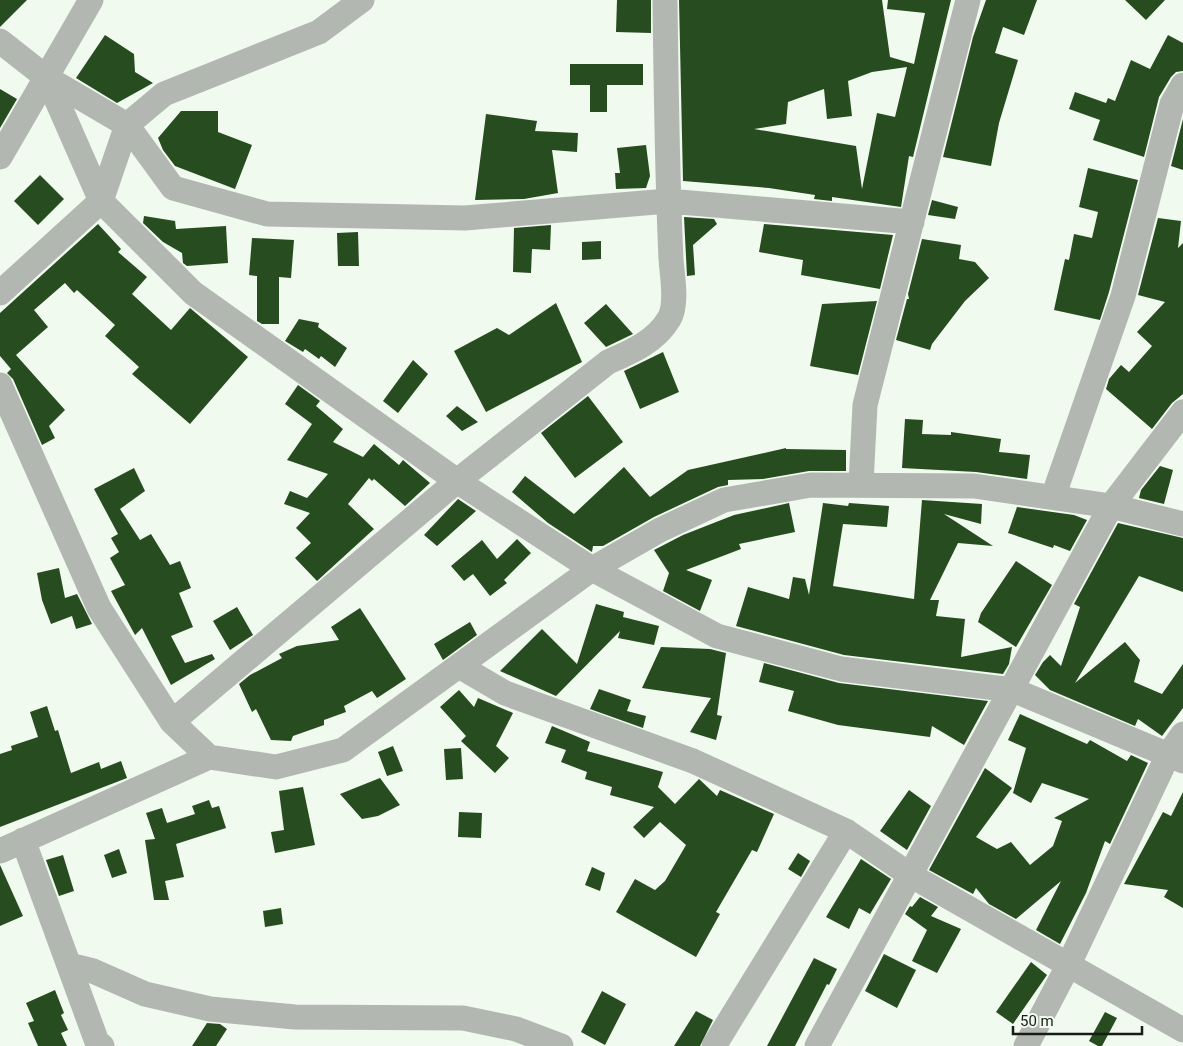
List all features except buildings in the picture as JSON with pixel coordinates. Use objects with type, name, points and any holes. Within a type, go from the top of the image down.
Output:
[{"type":"street","points":[[0,157],[91,0]]},
{"type":"street","points":[[0,293],[101,201],[128,125],[164,94],[319,32],[362,0]]},
{"type":"street","points":[[172,722],[458,481],[608,362],[636,350],[657,333],[670,318],[673,301],[668,201],[665,0]]},
{"type":"street","points":[[861,484],[865,405],[968,0]]},
{"type":"street","points":[[0,41],[46,78],[128,125],[173,188],[267,214],[465,218],[668,201],[912,222]]},
{"type":"street","points":[[46,78],[101,201],[194,293],[458,481],[592,570],[717,636],[841,668],[1013,690],[1176,758]]},
{"type":"street","points":[[1053,497],[1122,296],[1172,104],[1183,85]]},
{"type":"street","points":[[0,384],[99,608],[172,722],[208,757]]},
{"type":"street","points":[[817,1046],[1112,506],[1183,412]]},
{"type":"street","points":[[0,851],[208,757],[276,766],[344,750],[592,570],[660,530],[724,500],[811,485],[974,486],[1112,506],[1183,524]]},
{"type":"street","points":[[459,666],[505,693],[693,761],[846,831],[910,875],[1183,1030]]},
{"type":"street","points":[[1026,1046],[1176,758],[1183,734]]},
{"type":"street","points":[[714,1046],[846,831]]},
{"type":"street","points":[[23,840],[97,1042],[102,1046]]},
{"type":"street","points":[[69,965],[93,971],[145,994],[210,1009],[295,1017],[462,1018],[516,1029],[561,1046]]}]
